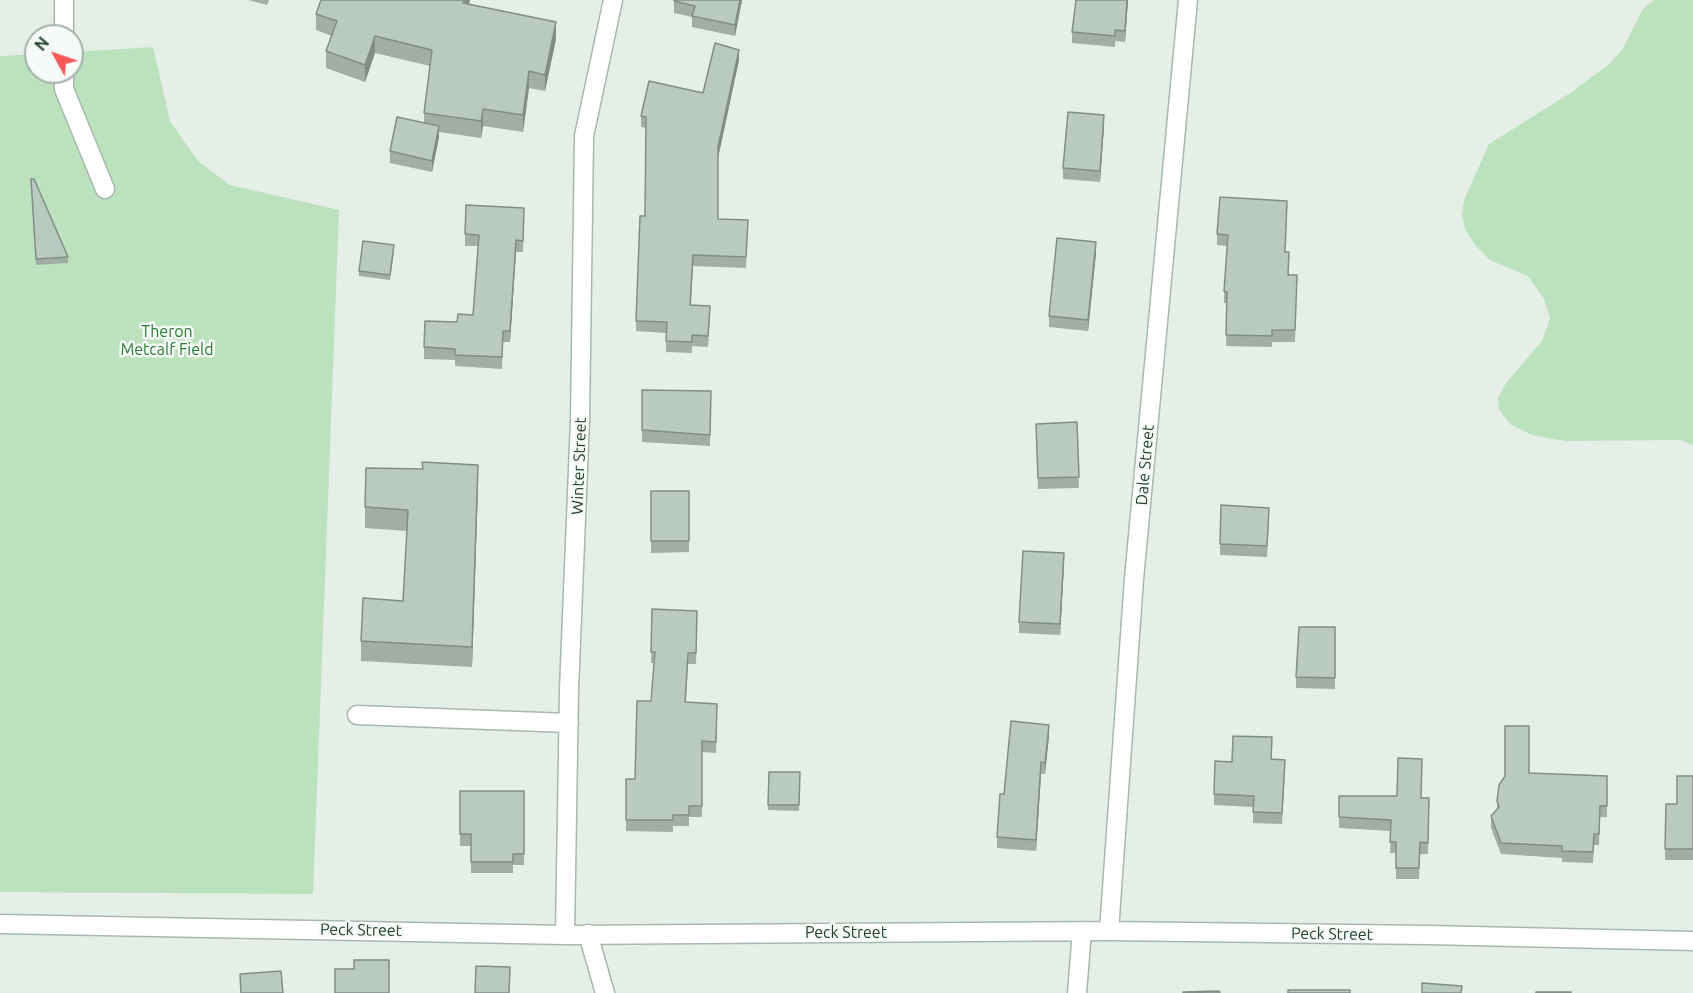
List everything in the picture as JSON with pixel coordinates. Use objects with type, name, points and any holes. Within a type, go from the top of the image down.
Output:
[{"type":"street","points":[[64,0],[64,24]]},
{"type":"street","name":"Winter Street","points":[[565,935],[569,723],[580,420],[584,136],[613,0]]},
{"type":"street","name":"Dale Street","points":[[1109,931],[1134,579],[1188,0]]},
{"type":"street","points":[[64,84],[64,89],[105,189]]},
{"type":"street","points":[[357,715],[569,723]]},
{"type":"street","name":"Peck Street","points":[[0,924],[565,935],[1109,931],[1693,941]]},
{"type":"street","points":[[1077,993],[1082,931]]},
{"type":"street","points":[[588,934],[605,993]]},
{"type":"green space","points":[[1654,0],[1693,0],[1693,445],[1680,440],[1565,441],[1532,435],[1511,425],[1499,410],[1498,398],[1506,383],[1542,341],[1550,318],[1544,299],[1528,276],[1490,260],[1476,246],[1465,229],[1462,215],[1464,200],[1489,144],[1572,92],[1609,64],[1622,50],[1643,9]]},
{"type":"green space","name":"Theron Metcalf Field","points":[[153,47],[170,121],[198,161],[230,185],[339,210],[313,894],[0,892],[0,56],[24,55],[24,84],[84,84],[84,51]]},
{"type":"building","points":[[321,0],[464,0],[463,3],[556,22],[545,75],[529,71],[523,115],[483,109],[481,121],[424,113],[432,50],[375,36],[365,65],[326,51],[337,21],[316,14]]},
{"type":"building","points":[[674,0],[740,0],[735,25],[692,16],[695,6]]},
{"type":"building","points":[[1076,0],[1127,0],[1125,31],[1115,30],[1115,36],[1072,32]]},
{"type":"building","points":[[715,43],[739,50],[718,147],[718,219],[748,220],[746,257],[693,255],[690,305],[710,306],[708,336],[692,335],[692,342],[666,341],[667,322],[636,321],[640,216],[645,216],[646,117],[641,116],[649,81],[703,93]]},
{"type":"building","points":[[1068,112],[1104,115],[1100,171],[1063,168]]},
{"type":"building","points":[[397,117],[439,126],[432,161],[390,151]]},
{"type":"building","points":[[31,179],[34,179],[68,257],[36,259]]},
{"type":"building","points":[[1220,197],[1287,201],[1285,252],[1289,252],[1288,275],[1297,275],[1295,330],[1272,330],[1272,336],[1226,335],[1227,292],[1224,291],[1228,235],[1217,234]]},
{"type":"building","points":[[466,205],[524,208],[523,241],[516,240],[510,331],[503,331],[502,357],[455,355],[455,349],[424,347],[425,321],[457,322],[458,314],[473,315],[479,235],[465,234]]},
{"type":"building","points":[[1057,238],[1096,242],[1088,320],[1049,316]]},
{"type":"building","points":[[363,241],[394,245],[390,275],[359,271]]},
{"type":"building","points":[[642,390],[711,391],[710,435],[642,430]]},
{"type":"building","points":[[1077,422],[1079,477],[1038,478],[1036,424]]},
{"type":"building","points":[[422,462],[478,465],[472,647],[361,641],[363,598],[403,601],[408,510],[365,507],[366,468],[423,469]]},
{"type":"building","points":[[651,491],[689,491],[689,541],[651,541]]},
{"type":"building","points":[[1221,505],[1269,508],[1267,546],[1220,544]]},
{"type":"building","points":[[1023,551],[1064,553],[1060,624],[1019,622]]},
{"type":"building","points":[[652,609],[697,611],[696,653],[688,653],[685,702],[717,704],[716,742],[702,741],[702,806],[689,806],[689,815],[673,815],[673,820],[626,820],[626,779],[635,779],[637,701],[651,701],[655,652],[651,652]]},
{"type":"building","points":[[1299,627],[1335,627],[1335,678],[1296,677]]},
{"type":"building","points":[[1011,721],[1049,725],[1045,763],[1041,762],[1036,840],[997,837],[1000,794],[1004,794]]},
{"type":"building","points":[[1505,726],[1529,726],[1529,773],[1607,776],[1607,806],[1600,806],[1599,834],[1594,834],[1593,852],[1562,851],[1562,846],[1501,843],[1491,816],[1499,807],[1497,801],[1499,785],[1505,776]]},
{"type":"building","points":[[1233,736],[1272,737],[1271,759],[1285,760],[1282,813],[1253,812],[1254,796],[1214,794],[1215,761],[1232,762]]},
{"type":"building","points":[[1398,758],[1422,759],[1421,798],[1429,798],[1428,843],[1420,842],[1419,868],[1396,868],[1396,842],[1390,842],[1391,820],[1339,817],[1339,796],[1397,796]]},
{"type":"building","points":[[769,772],[800,772],[799,805],[768,805]]},
{"type":"building","points":[[1677,776],[1693,776],[1693,849],[1665,849],[1666,804],[1677,804]]},
{"type":"building","points":[[460,791],[524,791],[524,854],[513,854],[513,862],[471,862],[471,834],[460,834]]},
{"type":"building","points":[[354,960],[389,960],[389,993],[335,993],[335,969],[354,969]]},
{"type":"building","points":[[476,966],[510,967],[509,993],[475,993]]},
{"type":"building","points":[[281,971],[283,993],[241,993],[240,974]]},
{"type":"building","points":[[1422,983],[1462,986],[1461,993],[1422,993]]},
{"type":"building","points":[[1288,990],[1350,990],[1350,993],[1288,993]]},
{"type":"building","points":[[1219,991],[1220,993],[1183,993],[1183,992]]},
{"type":"building","points":[[1571,992],[1571,993],[1536,993]]}]
